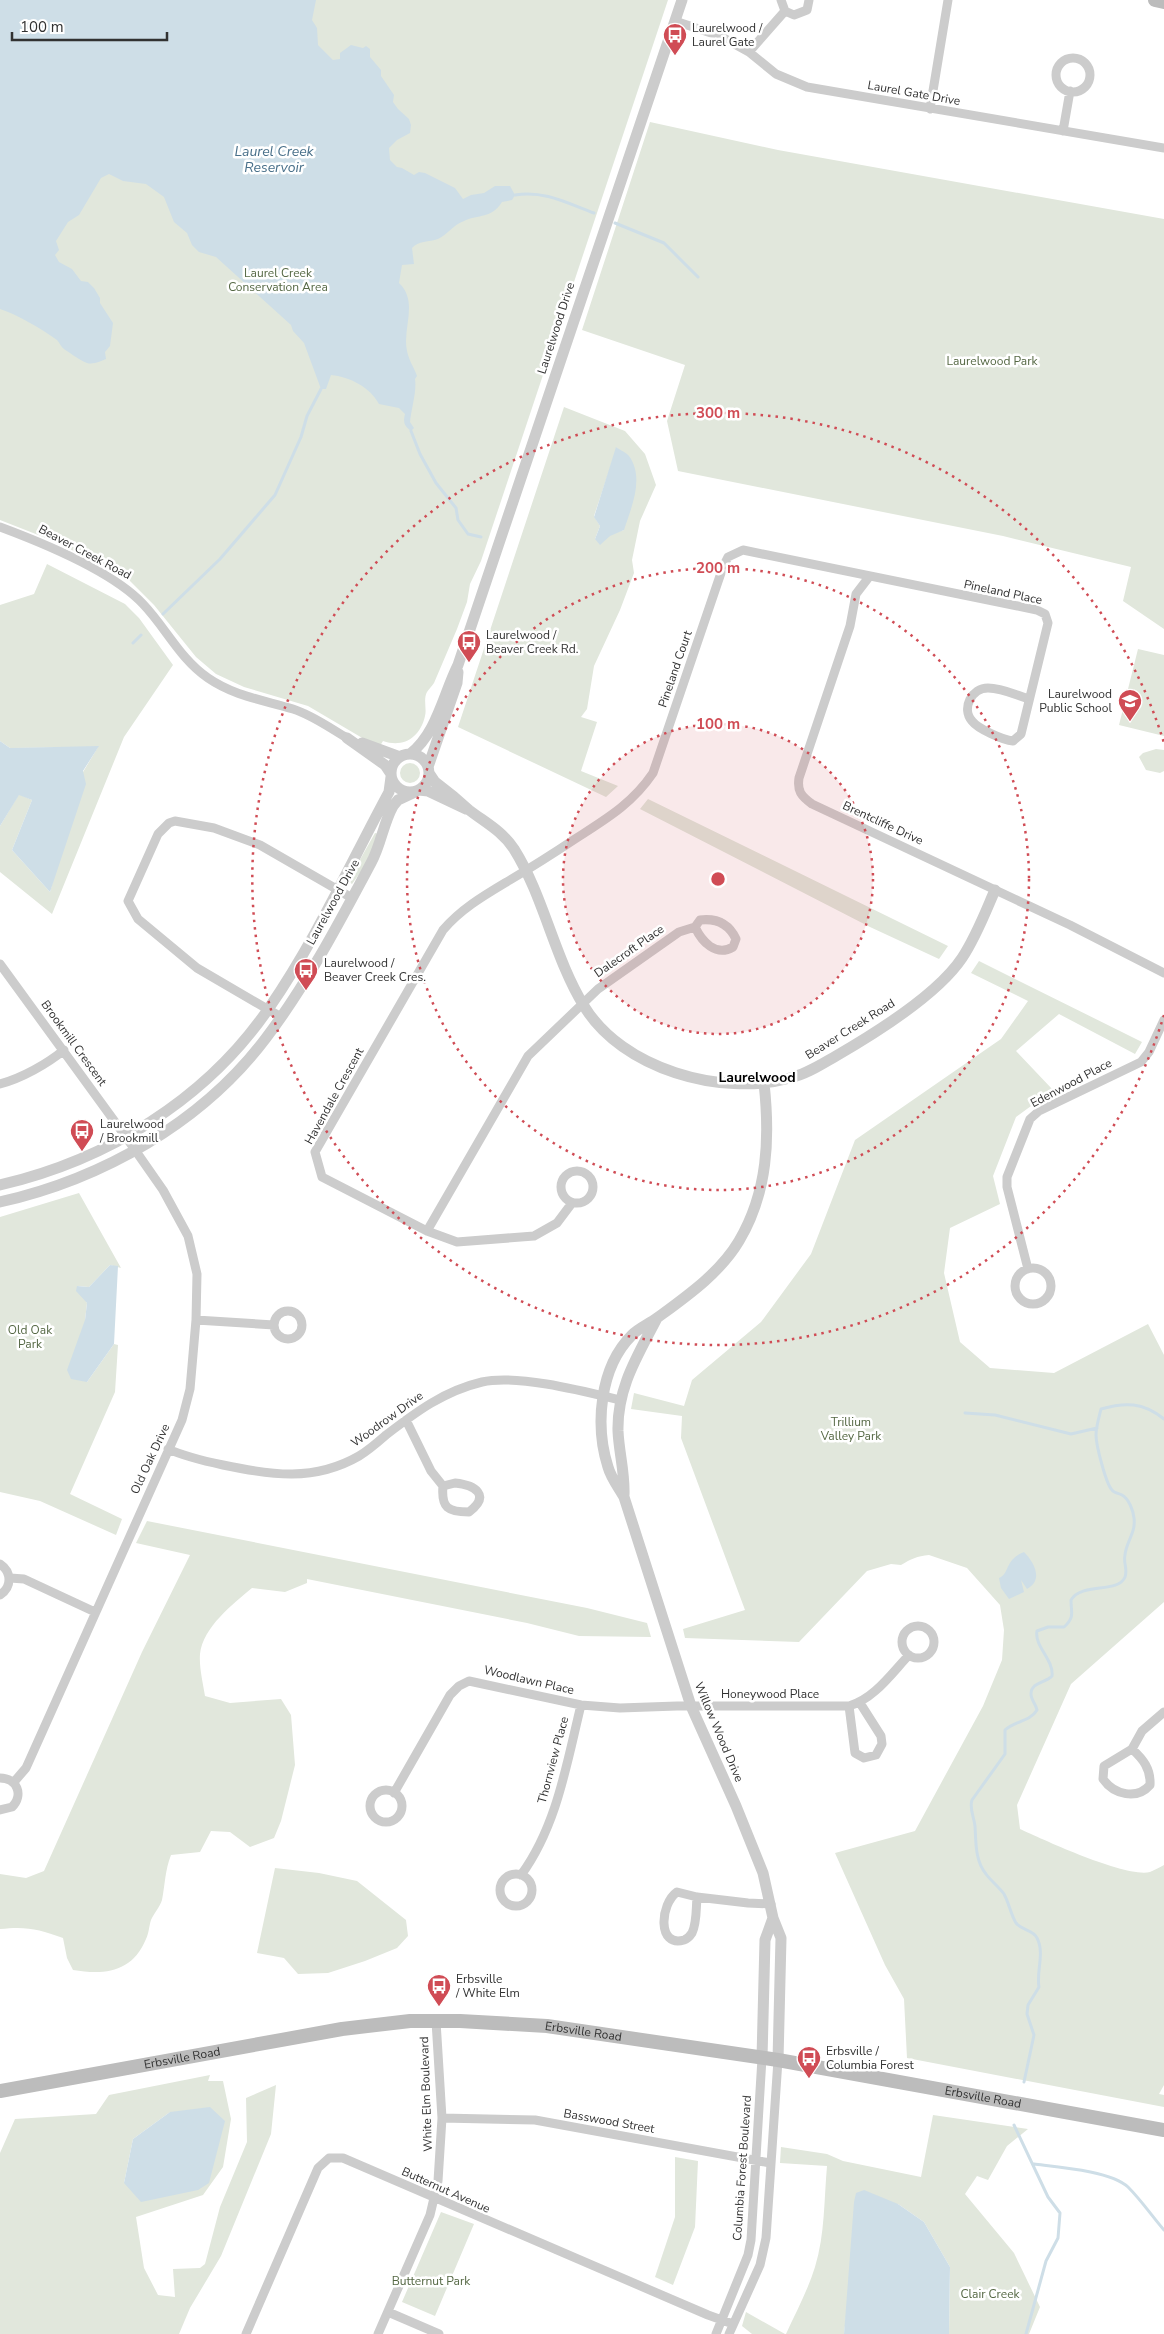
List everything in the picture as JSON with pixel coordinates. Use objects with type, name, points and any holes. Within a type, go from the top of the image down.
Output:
[{"type":"main road","points":[[1155,0],[1164,2]]},
{"type":"main road","name":"Erbsville Road","points":[[0,2091],[342,2029],[436,2021],[547,2026],[778,2060],[1164,2130]]},
{"type":"street","name":"Laurelwood Drive","points":[[405,755],[421,744],[429,731],[446,688],[458,665],[682,0]]},
{"type":"street","points":[[781,0],[785,11],[794,16],[803,13],[809,5],[809,0]]},
{"type":"street","points":[[930,109],[948,0]]},
{"type":"street","points":[[749,52],[785,11]]},
{"type":"street","name":"Laurel Gate Drive","points":[[675,21],[720,36],[749,52],[776,74],[807,87],[1164,148]]},
{"type":"street","points":[[1063,131],[1070,92]]},
{"type":"street","name":"Beaver Creek Road","points":[[0,527],[61,554],[123,586],[144,604],[185,657],[207,678],[218,685],[255,700],[295,710],[347,738],[385,766],[391,776]]},
{"type":"street","name":"Pineland Court","points":[[526,871],[623,807],[644,787],[653,773],[720,574],[728,557],[743,550],[869,577]]},
{"type":"street","name":"Pineland Place","points":[[869,577],[1038,610],[1045,614],[1048,623],[1021,734],[1013,741],[1005,740],[973,724],[968,717],[968,704],[972,695],[978,689],[1002,690],[1029,699]]},
{"type":"street","name":"Brentcliffe Drive","points":[[869,577],[856,594],[850,626],[797,787],[802,796],[812,804],[1070,925],[1164,973]]},
{"type":"street","name":"Laurelwood Drive","points":[[429,770],[457,683],[458,665]]},
{"type":"street","name":"Beaver Creek Road","points":[[347,738],[405,755]]},
{"type":"street","points":[[405,755],[421,757],[429,770],[427,782],[417,791],[402,791],[394,783],[391,776],[393,764],[405,755]]},
{"type":"street","name":"Beaver Creek Road","points":[[429,770],[435,782],[501,832],[526,871],[565,968],[582,1004],[591,1018],[617,1041],[650,1062],[696,1079],[730,1084],[764,1083],[790,1078],[814,1068],[846,1050],[939,985],[961,960],[973,940],[995,890]]},
{"type":"street","name":"Laurelwood Drive","points":[[0,1185],[62,1168],[96,1154],[126,1137],[160,1116],[194,1090],[232,1053],[269,1009],[337,891],[389,792],[391,776]]},
{"type":"street","name":"Laurelwood Drive","points":[[0,1202],[54,1188],[87,1175],[136,1151],[210,1097],[248,1060],[301,986],[352,898],[378,848],[388,814],[393,806],[398,800],[417,791]]},
{"type":"street","name":"Beaver Creek Road","points":[[417,791],[428,791],[470,810]]},
{"type":"street","points":[[281,1016],[198,968],[138,918],[128,901],[158,834],[169,823],[175,821],[214,828],[260,845],[352,898]]},
{"type":"street","name":"Havendale Crescent","points":[[526,871],[466,907],[443,930],[315,1152],[322,1177],[428,1231],[457,1242],[534,1236],[557,1223],[572,1203]]},
{"type":"street","name":"Dalecroft Place","points":[[582,1004],[598,989],[679,932],[695,927],[700,920],[710,918],[722,922],[732,930],[736,939],[733,947],[726,951],[716,950],[706,944],[695,927]]},
{"type":"street","name":"Brookmill Crescent","points":[[0,964],[126,1137]]},
{"type":"street","points":[[428,1231],[528,1056],[582,1004]]},
{"type":"street","name":"Edenwood Place","points":[[1028,1269],[1007,1187],[1007,1177],[1030,1119],[1039,1112],[1141,1062],[1149,1052],[1164,1020]]},
{"type":"street","points":[[0,1084],[10,1081],[53,1059],[64,1050]]},
{"type":"street","name":"Willow Wood Drive","points":[[764,1083],[768,1122],[766,1162],[761,1189],[753,1213],[739,1241],[723,1264],[706,1281],[632,1335],[619,1354],[612,1368],[603,1396],[602,1442],[609,1470],[624,1497],[691,1706],[749,1836],[763,1873],[773,1918],[781,1938],[778,2060]]},
{"type":"street","name":"Old Oak Drive","points":[[14,1782],[26,1768],[182,1420],[190,1389],[196,1320],[197,1274],[188,1236],[163,1190],[126,1137]]},
{"type":"street","points":[[1028,1269],[1042,1271],[1050,1283],[1049,1294],[1045,1299],[1036,1304],[1024,1302],[1017,1294],[1016,1280],[1022,1272],[1028,1269]]},
{"type":"street","name":"Willow Wood Drive","points":[[624,1497],[625,1476],[618,1432],[620,1400],[623,1386],[634,1361],[656,1319]]},
{"type":"street","points":[[196,1320],[274,1325]]},
{"type":"street","name":"Woodrow Drive","points":[[168,1449],[182,1456],[253,1471],[290,1475],[319,1471],[344,1463],[360,1455],[432,1401],[460,1388],[484,1382],[511,1379],[620,1400]]},
{"type":"street","points":[[406,1420],[431,1471],[443,1486],[442,1499],[445,1506],[456,1512],[469,1512],[478,1505],[480,1499],[478,1490],[470,1484],[455,1483],[443,1486]]},
{"type":"street","points":[[0,1564],[5,1567],[10,1578],[8,1588],[0,1595]]},
{"type":"street","points":[[10,1578],[24,1579],[95,1612]]},
{"type":"street","name":"Honeywood Place","points":[[691,1706],[849,1706],[860,1703],[871,1696],[909,1655]]},
{"type":"street","name":"Woodlawn Place","points":[[394,1793],[450,1695],[459,1686],[469,1681],[581,1704],[620,1708],[691,1706]]},
{"type":"street","points":[[849,1706],[855,1752],[864,1758],[876,1755],[882,1744],[881,1736],[860,1703]]},
{"type":"street","name":"Thornview Place","points":[[521,1875],[530,1862],[554,1809],[570,1754],[581,1704]]},
{"type":"street","points":[[1132,1749],[1140,1756],[1150,1770],[1151,1779],[1150,1785],[1145,1791],[1135,1795],[1121,1792],[1108,1786],[1103,1779],[1104,1766],[1132,1749],[1142,1732],[1164,1712]]},
{"type":"street","points":[[0,1778],[7,1778],[14,1782],[19,1792],[16,1803],[9,1809],[0,1810]]},
{"type":"street","points":[[697,1897],[693,1932],[687,1939],[677,1942],[669,1938],[664,1929],[665,1907],[669,1898],[676,1892],[697,1897],[771,1904]]},
{"type":"street","name":"Willow Wood Drive","points":[[762,2058],[765,1940],[773,1918]]},
{"type":"street","name":"White Elm Boulevard","points":[[378,2334],[430,2215],[434,2198],[440,2158],[442,2118],[436,2021]]},
{"type":"street","name":"Columbia Forest Boulevard","points":[[716,2334],[748,2255],[762,2058]]},
{"type":"street","points":[[730,2334],[760,2265],[766,2238],[778,2060]]},
{"type":"street","name":"Basswood Street","points":[[442,2118],[535,2120],[770,2163]]},
{"type":"street","name":"Butternut Avenue","points":[[246,2334],[318,2168],[329,2158],[344,2158],[721,2321],[733,2324]]},
{"type":"street","points":[[388,2312],[439,2334]]},
{"type":"green space","name":"Laurel Creek Conservation Area","points":[[0,0],[668,0],[481,561],[470,584],[467,602],[434,683],[427,692],[423,724],[410,739],[397,743],[383,741],[380,746],[364,739],[308,706],[244,687],[216,674],[196,657],[154,605],[124,575],[51,540],[0,520]]},
{"type":"green space","name":"Laurelwood Park","points":[[650,122],[778,150],[1164,219],[1164,629],[1123,601],[1131,567],[1003,536],[678,471],[667,421],[685,365],[582,330]]},
{"type":"green space","points":[[564,407],[625,431],[645,454],[656,485],[640,521],[632,560],[634,573],[620,610],[594,666],[587,709],[581,717],[597,722],[581,771],[618,786],[606,797],[458,727]],"holes":[[[617,447],[624,530],[595,539],[600,526],[594,516]]]},
{"type":"green space","points":[[47,564],[125,604],[139,618],[173,665],[124,737],[52,914],[0,872],[0,826],[19,794],[32,800],[12,850],[50,892],[83,772],[98,747],[10,748],[0,741],[0,605],[34,594]]},
{"type":"green space","points":[[1138,649],[1164,655],[1164,736],[1119,725]]},
{"type":"green space","points":[[1156,749],[1164,750],[1164,771],[1160,773],[1146,770],[1139,757],[1143,753]]},
{"type":"green space","points":[[410,763],[417,766],[420,773],[417,780],[410,783],[403,780],[400,773],[403,766]]},
{"type":"green space","points":[[648,799],[948,946],[939,959],[870,927],[640,809]]},
{"type":"green space","points":[[375,833],[379,834],[365,866],[352,884],[348,881]]},
{"type":"green space","name":"Trillium Valley Park","points":[[979,961],[1142,1042],[1135,1054],[1059,1014],[1016,1051],[1053,1090],[1016,1117],[993,1176],[1000,1204],[950,1228],[944,1273],[960,1342],[990,1368],[1054,1373],[1148,1324],[1164,1355],[1164,1602],[1071,1684],[1017,1805],[1020,1829],[1065,1849],[1105,1864],[1139,1872],[1150,1872],[1164,1865],[1164,2085],[1159,2094],[1164,2095],[1164,2107],[907,2058],[904,1999],[885,1965],[835,1853],[915,1831],[983,1706],[1002,1660],[1004,1630],[1000,1605],[967,1568],[929,1555],[914,1558],[901,1565],[891,1564],[867,1571],[799,1642],[685,1638],[683,1629],[745,1610],[681,1438],[682,1416],[631,1409],[634,1393],[684,1406],[692,1380],[761,1322],[811,1254],[855,1140],[1001,1039],[1028,1001],[971,973]]},
{"type":"green space","name":"Old Oak Park","points":[[79,1193],[121,1268],[110,1265],[89,1287],[77,1286],[87,1303],[85,1320],[87,1382],[114,1344],[118,1345],[115,1392],[70,1494],[122,1519],[116,1535],[40,1501],[0,1492],[0,1217]]},
{"type":"green space","points":[[147,1521],[587,1608],[647,1623],[651,1637],[579,1636],[527,1623],[307,1579],[307,1583],[285,1592],[252,1588],[213,1625],[202,1644],[200,1665],[205,1696],[230,1703],[281,1699],[291,1715],[295,1765],[281,1821],[274,1838],[250,1847],[230,1832],[211,1831],[200,1852],[171,1855],[161,1903],[151,1920],[146,1939],[133,1959],[116,1969],[106,1971],[73,1970],[67,1958],[63,1938],[32,1929],[0,1929],[0,1874],[26,1878],[44,1871],[142,1652],[190,1555],[136,1543]]},
{"type":"green space","points":[[275,1868],[319,1873],[357,1881],[406,1920],[408,1936],[397,1948],[365,1961],[328,1973],[298,1974],[284,1958],[257,1953]]},
{"type":"green space","points":[[210,2075],[208,2081],[223,2081],[231,2119],[223,2167],[203,2195],[136,2217],[144,2268],[158,2295],[175,2297],[173,2269],[200,2268],[205,2264],[220,2207],[247,2142],[246,2098],[276,2085],[271,2134],[221,2256],[190,2308],[179,2334],[0,2334],[0,2153],[15,2119],[96,2114],[109,2095]],"holes":[[[170,2112],[124,2183],[133,2139]]]},
{"type":"green space","name":"Clair Creek","points":[[933,2115],[1028,2129],[1007,2146],[988,2180],[977,2176],[965,2194],[1014,2253],[1040,2307],[1029,2334],[949,2334],[950,2267],[924,2222],[898,2204],[847,2308],[844,2334],[786,2334],[809,2284],[818,2255],[827,2166],[780,2163],[781,2147],[827,2154],[843,2161],[921,2177]]},
{"type":"green space","points":[[675,2157],[698,2161],[695,2227],[673,2285],[655,2277],[675,2217]]},
{"type":"green space","name":"Butternut Park","points":[[441,2212],[474,2224],[435,2316],[402,2302]]},
{"type":"green space","points":[[746,2312],[785,2334],[752,2334],[742,2326]]},
{"type":"water","name":"Laurel Creek Reservoir","points":[[0,0],[316,0],[312,20],[317,28],[318,45],[333,60],[340,59],[340,53],[351,45],[363,48],[366,46],[370,49],[370,57],[381,70],[381,76],[394,95],[393,102],[409,119],[411,125],[410,133],[397,140],[389,148],[390,160],[397,167],[414,175],[419,172],[425,173],[455,188],[463,199],[471,195],[484,193],[495,186],[510,186],[515,195],[512,200],[502,202],[489,214],[460,223],[438,239],[414,246],[412,248],[414,264],[402,265],[399,283],[405,290],[409,307],[407,351],[417,376],[415,379],[415,395],[410,422],[414,428],[411,431],[405,424],[405,414],[399,408],[379,404],[359,384],[331,375],[326,389],[321,389],[304,343],[293,331],[291,325],[216,257],[199,252],[192,245],[187,233],[174,222],[164,197],[146,184],[123,181],[109,174],[101,178],[79,215],[68,222],[56,241],[59,250],[55,255],[59,262],[72,269],[81,281],[88,282],[94,288],[100,298],[100,303],[113,323],[110,346],[105,352],[106,359],[87,363],[64,349],[57,340],[44,331],[0,309]]},
{"type":"water","points":[[616,447],[628,455],[634,465],[636,474],[635,493],[624,530],[610,536],[600,545],[595,539],[600,526],[594,517]]},
{"type":"water","points":[[0,741],[10,748],[99,746],[83,771],[86,784],[50,892],[12,850],[32,800],[19,795],[0,826]]},
{"type":"water","points":[[110,1265],[118,1266],[114,1344],[87,1382],[71,1379],[67,1370],[85,1320],[87,1303],[76,1291],[77,1286],[89,1287]]},
{"type":"water","points":[[1024,1552],[1036,1571],[1035,1581],[1027,1589],[1021,1580],[1024,1592],[1009,1599],[1001,1588],[999,1578],[1005,1573],[1013,1559]]},
{"type":"water","points":[[210,2107],[225,2121],[209,2183],[198,2190],[141,2202],[124,2183],[133,2139],[170,2112]]},
{"type":"water","points":[[864,2190],[898,2204],[924,2222],[950,2267],[949,2334],[844,2334],[854,2202],[856,2193]]},
{"type":"waterway","points":[[515,195],[536,194],[546,196],[594,213]]},
{"type":"waterway","points":[[615,223],[664,243],[698,277]]},
{"type":"waterway","points":[[163,614],[220,559],[275,495],[301,437],[307,416],[321,389]]},
{"type":"waterway","points":[[411,431],[420,454],[436,483],[456,508],[458,520],[468,534],[481,537]]},
{"type":"waterway","points":[[133,643],[141,635]]},
{"type":"waterway","name":"Clair Creek","points":[[1024,2082],[1034,2035],[1027,2014],[1028,2005],[1039,1987],[1039,1944],[1033,1933],[1016,1923],[1004,1894],[982,1869],[977,1851],[971,1803],[1005,1754],[1005,1730],[1034,1714],[1037,1710],[1031,1696],[1033,1687],[1052,1676],[1050,1664],[1038,1642],[1037,1631],[1048,1627],[1064,1627],[1071,1617],[1071,1600],[1076,1595],[1083,1591],[1115,1585],[1125,1577],[1126,1550],[1134,1528],[1134,1518],[1129,1502],[1122,1495],[1112,1490],[1104,1473],[1096,1435],[1101,1409],[1118,1405],[1134,1405],[1149,1409],[1164,1419]]},
{"type":"waterway","points":[[965,1413],[995,1415],[1071,1434],[1097,1428]]},
{"type":"waterway","points":[[1014,2125],[1048,2197],[1060,2213],[1058,2238],[1046,2261],[1026,2334]]},
{"type":"waterway","points":[[1034,2164],[1097,2173],[1120,2182],[1133,2192],[1164,2230]]},
{"type":"place","name":"Laurelwood / Laurel Gate","points":[[675,56]]},
{"type":"place","name":"Laurelwood / Beaver Creek Rd.","points":[[469,663]]},
{"type":"place","name":"Laurelwood Public School","points":[[1130,722]]},
{"type":"place","name":"Laurelwood / Beaver Creek Cres.","points":[[306,991]]},
{"type":"place","name":"Laurelwood / Brookmill","points":[[82,1152]]},
{"type":"place","name":"Erbsville / White Elm","points":[[439,2007]]},
{"type":"place","name":"Erbsville / Columbia Forest","points":[[809,2079]]},
{"type":"district","name":"Laurelwood","points":[[757,1077]]}]
